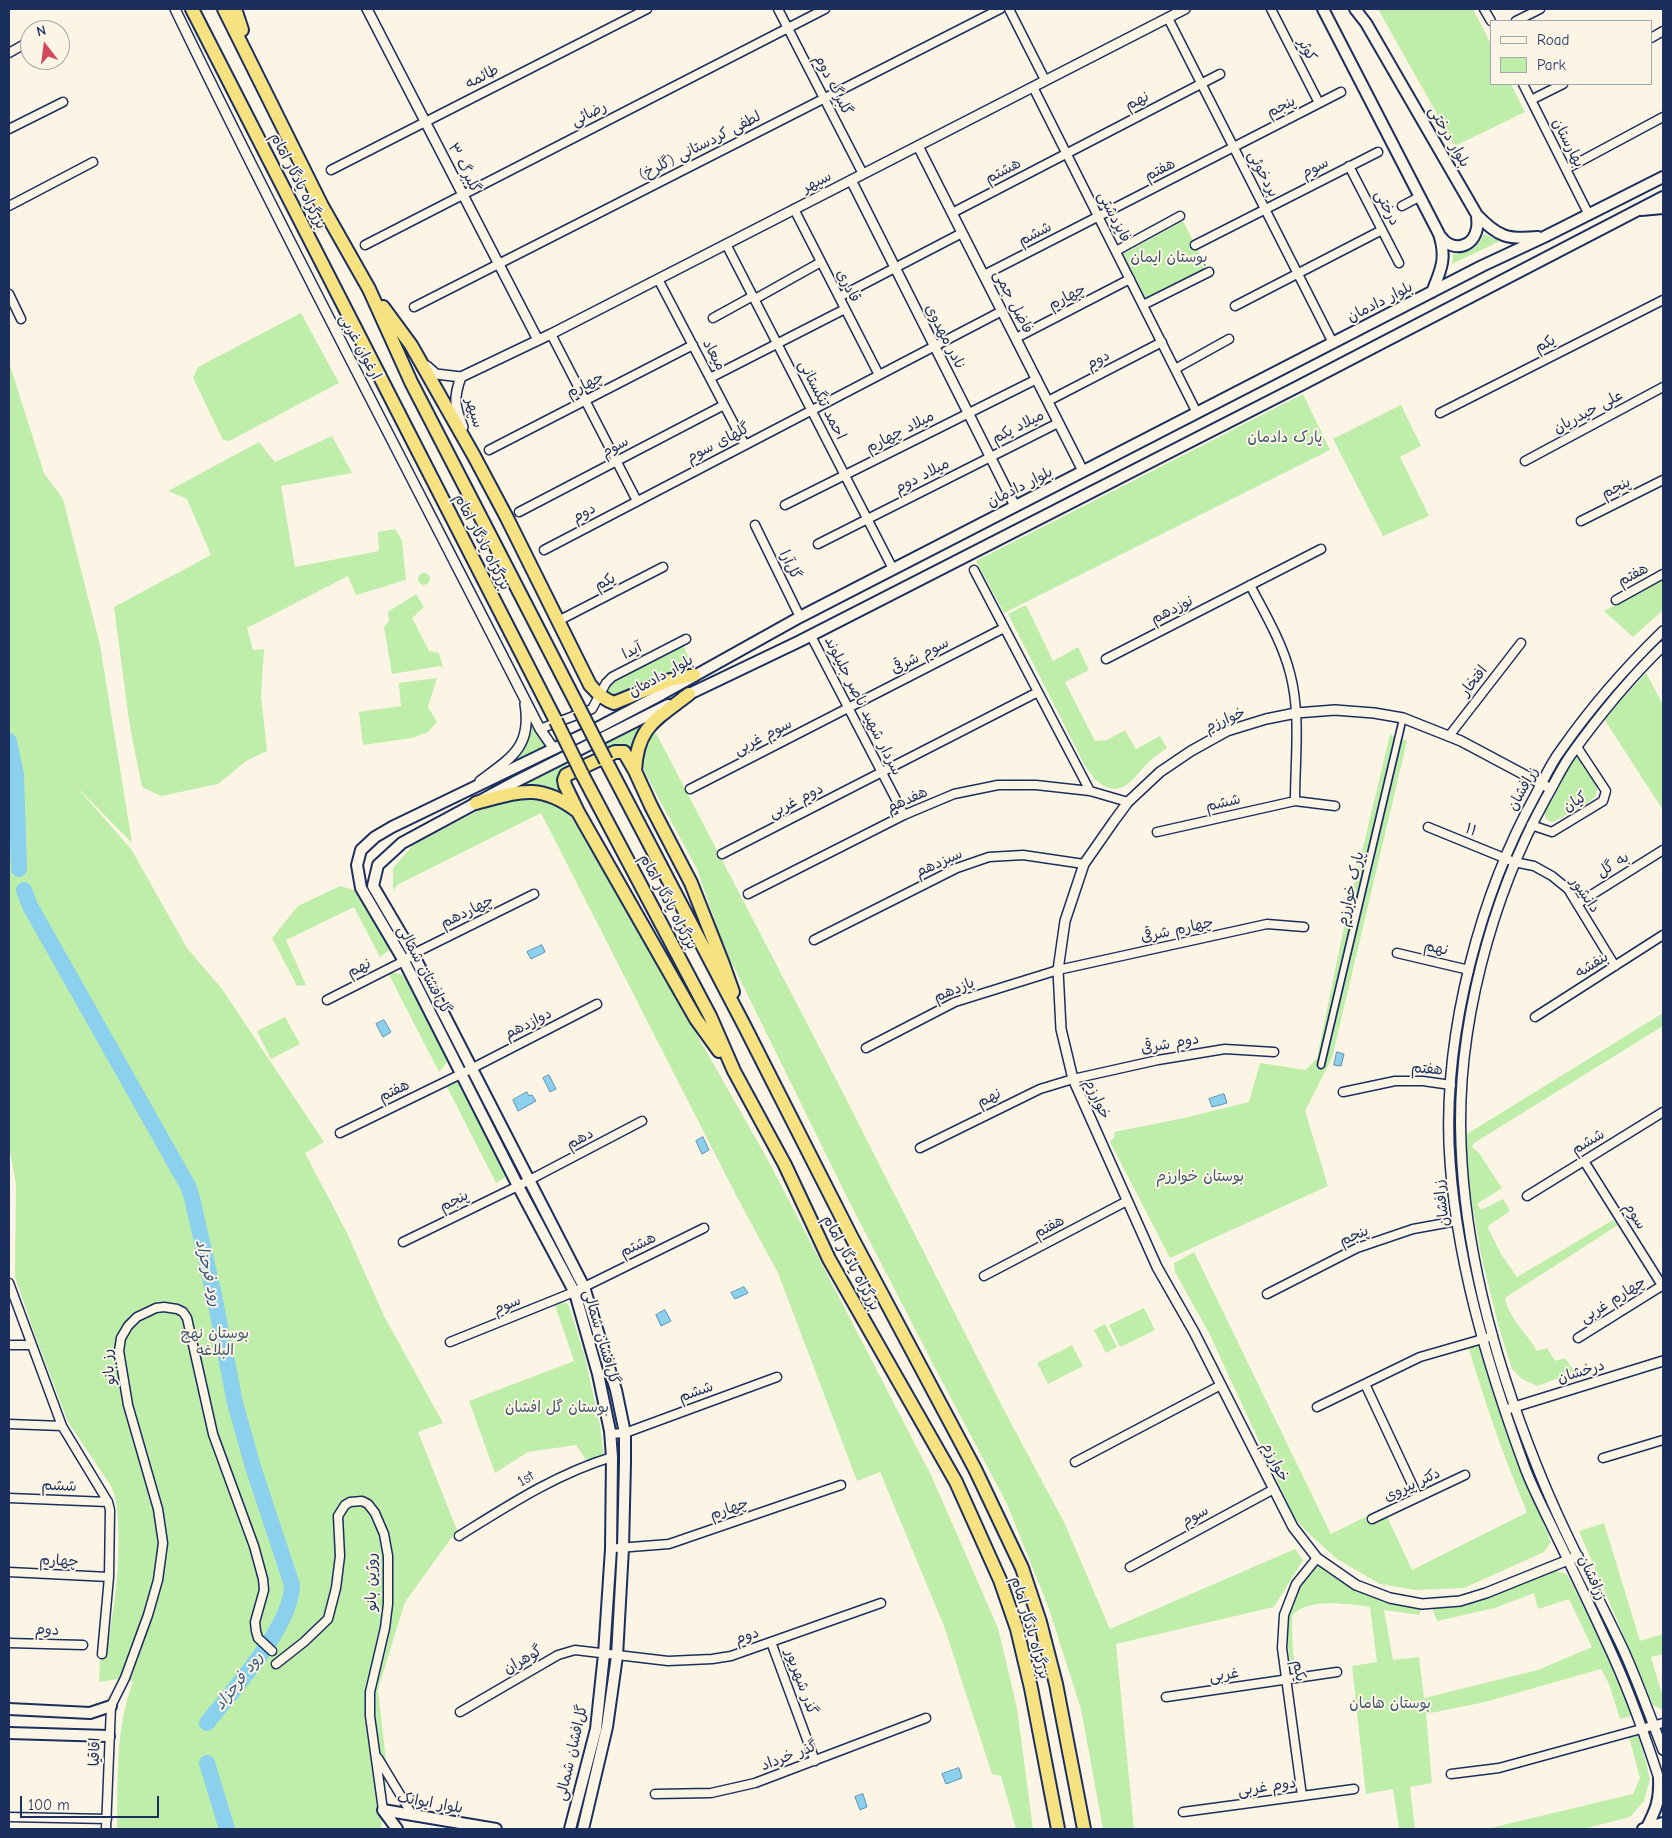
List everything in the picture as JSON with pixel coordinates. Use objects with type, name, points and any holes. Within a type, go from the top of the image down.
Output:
[{"type":"highway","name":"بزرگراه یادگار امام","points":[[192,9],[582,774],[710,1016],[734,1071],[785,1165],[828,1259],[956,1482],[1000,1580],[1017,1629],[1031,1688],[1056,1825]]},
{"type":"highway","name":"بزرگراه یادگار امام","points":[[224,9],[322,206],[369,289],[411,382],[744,1025],[852,1238],[975,1469],[1022,1568],[1040,1622],[1056,1684],[1084,1829]]},
{"type":"highway","points":[[235,9],[245,37],[249,56]]},
{"type":"highway","points":[[369,289],[411,345],[474,456],[590,685],[600,696],[614,703],[670,680],[694,675]]},
{"type":"highway","points":[[635,771],[638,744],[647,727],[689,694]]},
{"type":"highway","points":[[734,1071],[696,1019],[578,812],[565,785],[566,775],[620,751],[624,752],[691,883],[723,964],[744,1025]]},
{"type":"highway","points":[[476,803],[519,792],[541,792],[557,798],[578,812]]},
{"type":"main road","points":[[1323,9],[1439,234],[1448,245],[1459,247],[1466,244],[1475,233],[1477,216]]},
{"type":"main road","name":"بلوار درختی","points":[[1355,9],[1366,23],[1477,216],[1492,230],[1509,238],[1544,237]]},
{"type":"main road","points":[[1360,9],[1366,23]]},
{"type":"main road","name":"بلوار دادمان","points":[[392,827],[554,749],[662,694],[800,617],[1482,266],[1663,177]]},
{"type":"main road","name":"بلوار دادمان","points":[[402,843],[689,694],[811,636],[1301,386],[1663,197]]},
{"type":"main road","points":[[1636,211],[1663,208]]},
{"type":"main road","points":[[1432,292],[1442,269],[1444,258],[1439,234]]},
{"type":"main road","points":[[392,827],[402,843]]},
{"type":"main road","name":"گل‌افشان شمالی","points":[[392,827],[374,837],[361,850],[357,864],[361,888],[404,961],[574,1292],[598,1374],[610,1434],[612,1456],[610,1549],[604,1654],[596,1729],[570,1829]]},
{"type":"main road","name":"گل‌افشان شمالی","points":[[402,843],[378,865],[373,886],[413,954],[584,1287],[616,1390],[624,1432],[623,1548],[617,1656],[607,1728],[583,1829]]},
{"type":"main road","points":[[9,1709],[90,1713],[111,1706]]},
{"type":"main road","points":[[9,1733],[109,1736]]},
{"type":"main road","points":[[1645,1829],[1655,1811],[1660,1794],[1659,1779]]},
{"type":"main road","name":"بلوار ایوانک","points":[[383,1810],[496,1829]]},
{"type":"main road","name":"بلوار ایوانک","points":[[383,1810],[397,1829]]},
{"type":"main road","points":[[1082,1816],[1089,1829]]},
{"type":"main road","points":[[1645,1829],[1663,1823]]},
{"type":"street","name":"ارغوان غربی","points":[[175,9],[236,136],[540,729],[554,749]]},
{"type":"street","name":"گلبرگ ۳","points":[[368,9],[538,340]]},
{"type":"street","name":"طائمه","points":[[331,170],[647,9]]},
{"type":"street","name":"گلبرگ دوم","points":[[778,9],[863,174]]},
{"type":"street","name":"رضائی","points":[[364,244],[825,9]]},
{"type":"street","name":"لطفی کردستانی (گلرخ)","points":[[414,307],[1000,9]]},
{"type":"street","points":[[1009,9],[1046,80]]},
{"type":"street","name":"سپهر","points":[[474,456],[455,400],[461,377],[551,334],[1185,9]]},
{"type":"street","name":"کوثر","points":[[1271,9],[1319,103]]},
{"type":"street","points":[[1484,9],[1490,20]]},
{"type":"street","points":[[1518,20],[1540,9]]},
{"type":"street","name":"بردخوئی","points":[[1168,18],[1333,343]]},
{"type":"street","points":[[1652,37],[1663,31]]},
{"type":"street","name":"نهم","points":[[1067,153],[1220,74]]},
{"type":"street","name":"بهارستان","points":[[1524,85],[1589,215]]},
{"type":"street","points":[[1531,100],[1561,85]]},
{"type":"street","name":"فایزدشتی","points":[[1033,87],[1197,413]]},
{"type":"street","name":"پنجم","points":[[1233,147],[1341,92]]},
{"type":"street","points":[[9,129],[63,102]]},
{"type":"street","points":[[1566,169],[1663,117]]},
{"type":"street","name":"فاضل جمی","points":[[918,146],[1083,471]]},
{"type":"street","name":"هفتم","points":[[1098,216],[1233,147]]},
{"type":"street","name":"سوم","points":[[1265,210],[1378,152]]},
{"type":"street","name":"هشتم","points":[[952,213],[1067,153]]},
{"type":"street","points":[[9,206],[93,162]]},
{"type":"street","name":"درختی","points":[[1349,166],[1400,263]]},
{"type":"street","name":"نادر مهدوی","points":[[851,180],[1015,506]]},
{"type":"street","points":[[1402,206],[1419,197]]},
{"type":"street","name":"قادری","points":[[794,209],[879,375]]},
{"type":"street","points":[[1195,245],[1265,210]]},
{"type":"street","name":"ششم","points":[[984,275],[1098,216]]},
{"type":"street","points":[[1116,251],[1180,216]]},
{"type":"street","points":[[1234,306],[1382,230]]},
{"type":"street","points":[[838,297],[962,233]]},
{"type":"street","name":"احمد تنگستانی","points":[[726,244],[893,569]]},
{"type":"street","points":[[713,318],[821,262]]},
{"type":"street","points":[[1143,306],[1209,272]]},
{"type":"street","name":"میعاد","points":[[658,279],[745,445]]},
{"type":"street","name":"چهارم","points":[[1016,338],[1130,279]]},
{"type":"street","points":[[9,294],[21,319]]},
{"type":"street","name":"یکم","points":[[1440,413],[1663,300]]},
{"type":"street","points":[[710,378],[844,308]]},
{"type":"street","points":[[879,375],[1002,311]]},
{"type":"street","points":[[551,334],[637,501]]},
{"type":"street","points":[[1175,369],[1229,340]]},
{"type":"street","name":"دوم","points":[[1048,402],[1162,342]]},
{"type":"street","points":[[411,345],[430,371],[442,376],[461,377]]},
{"type":"street","name":"چهارم","points":[[489,450],[693,345]]},
{"type":"street","name":"گلهای سوم","points":[[637,501],[879,375]]},
{"type":"street","name":"میلاد چهارم","points":[[785,505],[1037,379]]},
{"type":"street","name":"علی حیدریان","points":[[1525,461],[1663,387]]},
{"type":"street","name":"سوم","points":[[519,512],[724,405]]},
{"type":"street","name":"میلاد یکم","points":[[990,457],[1058,422]]},
{"type":"street","name":"میلاد دوم","points":[[818,544],[990,457]]},
{"type":"street","name":"پنجم","points":[[1580,521],[1663,480]]},
{"type":"street","name":"دوم","points":[[544,550],[637,501]]},
{"type":"street","name":"گل‌آرا","points":[[755,525],[800,617]]},
{"type":"street","name":"نوزدهم","points":[[1106,659],[1321,549]]},
{"type":"street","name":"یکم","points":[[558,620],[663,567]]},
{"type":"street","points":[[974,570],[1090,791]]},
{"type":"street","name":"هفتم","points":[[1616,600],[1663,574]]},
{"type":"street","points":[[1250,585],[1278,637],[1290,674],[1296,713],[1295,801]]},
{"type":"street","name":"سوم شرقی","points":[[849,709],[1004,628]]},
{"type":"street","name":"زرافشان","points":[[1663,631],[1610,687],[1559,752],[1522,820],[1504,858],[1485,910],[1469,970],[1456,1034],[1451,1085],[1450,1144],[1466,1276],[1482,1339],[1526,1470],[1614,1658],[1643,1729],[1663,1792]]},
{"type":"street","name":"سردار شهید ناصر جلیلوند","points":[[811,636],[904,815]]},
{"type":"street","name":"آیدا","points":[[540,729],[592,709],[606,683],[612,677],[686,639]]},
{"type":"street","name":"افتخار","points":[[1449,736],[1521,643]]},
{"type":"street","name":"زرافشان","points":[[1663,646],[1616,696],[1568,758],[1514,862],[1496,913],[1480,973],[1468,1035],[1462,1085],[1461,1143],[1465,1201],[1477,1274],[1493,1336],[1515,1407],[1536,1466],[1624,1653],[1663,1750]]},
{"type":"street","points":[[882,772],[1038,692]]},
{"type":"street","name":"ارغوان غربی","points":[[470,788],[503,764],[522,742],[527,724],[524,697]]},
{"type":"street","name":"سوم غربی","points":[[690,789],[849,709]]},
{"type":"street","name":"خوارزم","points":[[1551,789],[1449,736],[1403,718],[1374,713],[1335,710],[1296,713],[1266,719],[1227,731],[1191,750],[1160,772],[1128,802],[1084,864],[1066,921],[1058,970],[1061,1029],[1072,1079],[1157,1267],[1194,1332],[1293,1527],[1318,1558],[1356,1585],[1390,1598],[1422,1604],[1460,1600],[1486,1593],[1578,1556]]},
{"type":"street","name":"پارک خوارزم","points":[[1321,1065],[1403,718]]},
{"type":"street","name":"کیان","points":[[1532,825],[1552,832],[1603,801],[1606,791],[1577,747]]},
{"type":"street","name":"دوم غربی","points":[[722,854],[882,772]]},
{"type":"street","name":"هفدهم","points":[[748,894],[904,815],[954,794],[998,785],[1036,785],[1090,791],[1128,802]]},
{"type":"street","name":"ششم","points":[[1157,832],[1295,801],[1335,806]]},
{"type":"street","name":"۱۱","points":[[1428,828],[1514,862]]},
{"type":"street","name":"به گل","points":[[1577,904],[1663,850]]},
{"type":"street","name":"سیزدهم","points":[[814,940],[957,868],[989,857],[1023,855],[1084,864]]},
{"type":"street","name":"دانشور","points":[[1514,862],[1534,866],[1552,876],[1568,889],[1615,966]]},
{"type":"street","name":"چهاردهم","points":[[404,961],[413,954],[534,894]]},
{"type":"street","name":"چهارم شرقی","points":[[1058,970],[1267,924],[1304,927]]},
{"type":"street","name":"بنفشه","points":[[1535,1017],[1663,935]]},
{"type":"street","name":"نهم","points":[[1397,953],[1469,970]]},
{"type":"street","name":"نهم","points":[[326,1000],[404,961]]},
{"type":"street","name":"یازدهم","points":[[866,1048],[955,1002],[1058,970]]},
{"type":"street","name":"دوازدهم","points":[[461,1074],[597,1004]]},
{"type":"street","name":"دوم شرقی","points":[[1072,1079],[1158,1060],[1225,1049],[1274,1052]]},
{"type":"street","name":"هفتم","points":[[340,1133],[461,1074]]},
{"type":"street","name":"نهم","points":[[920,1148],[1040,1089],[1072,1079]]},
{"type":"street","name":"هفتم","points":[[1343,1092],[1395,1081],[1423,1081],[1451,1085]]},
{"type":"street","name":"ششم","points":[[1527,1196],[1663,1112]]},
{"type":"street","name":"دهم","points":[[518,1186],[642,1121]]},
{"type":"street","name":"سوم","points":[[1584,1161],[1663,1286]]},
{"type":"street","name":"پنجم","points":[[403,1242],[518,1186]]},
{"type":"street","name":"هفتم","points":[[984,1276],[1128,1201]]},
{"type":"street","name":"پنجم","points":[[1267,1294],[1358,1248],[1412,1229],[1458,1221]]},
{"type":"street","name":"هشتم","points":[[574,1292],[704,1228]]},
{"type":"street","points":[[10,1286],[62,1426],[108,1502],[110,1510],[109,1576],[102,1654]]},
{"type":"street","name":"چهارم غربی","points":[[1578,1338],[1663,1286]]},
{"type":"street","name":"سوم","points":[[450,1342],[574,1292]]},
{"type":"street","name":"رز بانو","points":[[111,1706],[125,1678],[148,1615],[158,1580],[163,1543],[158,1509],[128,1405],[119,1351],[121,1338],[128,1326],[138,1317],[156,1308],[164,1306],[177,1309],[187,1318],[213,1434],[254,1546],[263,1579],[264,1590],[255,1622],[259,1639],[272,1651]]},
{"type":"street","points":[[1318,1407],[1420,1357],[1493,1336]]},
{"type":"street","points":[[9,1345],[31,1345]]},
{"type":"street","name":"درخشان","points":[[1506,1410],[1663,1360]]},
{"type":"street","name":"ششم","points":[[610,1434],[624,1432],[777,1376]]},
{"type":"street","points":[[1365,1384],[1418,1497]]},
{"type":"street","points":[[1075,1462],[1221,1385]]},
{"type":"street","points":[[9,1424],[62,1426]]},
{"type":"street","points":[[1603,1458],[1663,1440]]},
{"type":"street","name":"1st","points":[[459,1536],[540,1486],[576,1468],[612,1456]]},
{"type":"street","name":"دکتر پیروی","points":[[1372,1519],[1464,1475]]},
{"type":"street","name":"چهارم","points":[[610,1549],[669,1544],[841,1485]]},
{"type":"street","name":"سوم","points":[[1130,1567],[1274,1489]]},
{"type":"street","name":"ششم","points":[[9,1498],[108,1502]]},
{"type":"street","name":"روژین بانو","points":[[276,1664],[304,1642],[328,1619],[336,1588],[340,1556],[338,1516],[345,1505],[350,1502],[356,1500],[368,1504],[372,1508],[384,1534],[388,1556],[388,1604],[385,1628],[370,1692],[370,1716],[375,1753]]},
{"type":"street","name":"یکم","points":[[1302,1796],[1282,1648],[1284,1615],[1296,1584],[1318,1558]]},
{"type":"street","name":"چهارم","points":[[9,1572],[109,1576]]},
{"type":"street","name":"دوم","points":[[604,1654],[668,1661],[712,1660],[731,1656],[881,1603]]},
{"type":"street","name":"دوم","points":[[9,1642],[83,1645]]},
{"type":"street","name":"گذر شهریور","points":[[771,1642],[815,1761]]},
{"type":"street","name":"گوهران","points":[[460,1712],[558,1655],[575,1650],[604,1654]]},
{"type":"street","name":"غربی","points":[[1166,1697],[1337,1672]]},
{"type":"street","name":"اقاقیا","points":[[106,1829],[111,1706]]},
{"type":"street","name":"گذر خرداد","points":[[656,1794],[711,1793],[755,1783],[926,1718]]},
{"type":"street","points":[[1451,1774],[1499,1768],[1663,1723]]},
{"type":"street","points":[[375,1753],[383,1810]]},
{"type":"street","points":[[375,1753],[413,1816]]},
{"type":"street","name":"دوم غربی","points":[[1183,1812],[1354,1789]]},
{"type":"street","points":[[9,1817],[107,1819]]},
{"type":"green space","points":[[1378,9],[1473,9],[1490,42],[1490,85],[1512,85],[1525,112],[1455,146]]},
{"type":"green space","name":"بوستان ایمان","points":[[1183,221],[1207,268],[1146,300],[1123,254]]},
{"type":"green space","points":[[1484,234],[1500,241],[1452,264],[1453,254],[1472,249],[1479,243]]},
{"type":"green space","points":[[301,313],[339,383],[229,441],[223,440],[193,378],[198,367]]},
{"type":"green space","name":"بوستان نهج البلاغه","points":[[9,362],[44,473],[63,499],[100,645],[132,843],[74,784],[131,849],[187,948],[222,989],[324,1142],[305,1153],[347,1233],[384,1316],[443,1423],[418,1432],[457,1530],[405,1602],[378,1689],[387,1770],[381,1829],[117,1829],[120,1736],[127,1700],[133,1682],[125,1678],[99,1682],[100,1658],[106,1657],[114,1607],[119,1540],[116,1500],[111,1486],[68,1422],[15,1277],[16,1184],[9,1146]]},
{"type":"green space","name":"پارک دادمان","points":[[1303,394],[1330,450],[1004,613],[976,561]]},
{"type":"green space","points":[[1401,405],[1421,446],[1400,457],[1429,516],[1383,536],[1333,439]]},
{"type":"green space","points":[[332,436],[352,473],[281,486],[295,567],[379,551],[378,532],[395,529],[402,541],[406,580],[356,595],[348,576],[247,628],[253,650],[264,649],[261,696],[267,751],[246,761],[218,784],[161,796],[142,787],[129,721],[114,607],[211,555],[187,499],[168,491],[259,442],[275,462]]},
{"type":"green space","points":[[422,573],[426,573],[430,579],[426,585],[422,585],[418,581],[418,577]]},
{"type":"green space","points":[[1663,578],[1663,610],[1633,637],[1604,611]]},
{"type":"green space","points":[[416,594],[424,607],[412,618],[429,651],[439,653],[443,668],[439,666],[392,674],[384,627],[389,621],[388,612]]},
{"type":"green space","points":[[1026,605],[1053,661],[1078,647],[1089,670],[1065,682],[1095,741],[1107,740],[1125,730],[1136,749],[1160,736],[1167,748],[1153,758],[1123,787],[1116,789],[1104,786],[1094,778],[1083,762],[1008,614]]},
{"type":"green space","points":[[683,645],[692,663],[651,684],[613,698],[606,692],[613,681]]},
{"type":"green space","points":[[1646,673],[1663,705],[1663,810],[1604,719]]},
{"type":"green space","points":[[437,678],[428,707],[437,722],[428,732],[412,738],[363,745],[359,712],[401,706],[399,683]]},
{"type":"green space","points":[[529,714],[546,746],[500,769],[512,761]]},
{"type":"green space","points":[[654,717],[632,754],[620,746],[606,746],[605,742]]},
{"type":"green space","points":[[649,730],[655,731],[839,1085],[1004,1410],[1064,1522],[1110,1629],[1295,1549],[1303,1560],[1274,1607],[1116,1644],[1134,1829],[1103,1829],[1081,1709],[1048,1606],[1007,1504],[851,1205],[723,945],[697,869],[644,771],[642,744]]},
{"type":"green space","name":"بوستان خوارزم","points":[[1390,734],[1407,741],[1332,1058],[1305,1111],[1328,1186],[1170,1258],[1110,1142],[1115,1136],[1114,1132],[1184,1118],[1249,1102],[1260,1063],[1306,1070],[1317,1058],[1344,927]]},
{"type":"green space","points":[[1576,755],[1581,756],[1598,784],[1596,796],[1586,804],[1551,822],[1545,817],[1545,809]]},
{"type":"green space","points":[[566,762],[570,768],[558,775],[556,780],[567,799],[511,790]]},
{"type":"green space","points":[[531,797],[552,801],[570,815],[605,873],[768,1160],[931,1475],[998,1628],[1017,1708],[1033,1829],[1016,1829],[1001,1776],[992,1774],[944,1626],[880,1472],[857,1481],[778,1273],[737,1197],[541,813],[397,885],[393,892],[393,868],[413,845],[487,806]]},
{"type":"green space","points":[[340,886],[357,891],[391,949],[380,957],[354,907],[286,940],[306,985],[297,986],[272,938],[298,906]]},
{"type":"green space","points":[[387,971],[403,975],[448,1061],[439,1072]]},
{"type":"green space","points":[[1663,1013],[1663,1026],[1474,1143],[1472,1147],[1479,1153],[1502,1188],[1477,1204],[1481,1210],[1503,1199],[1510,1211],[1488,1226],[1488,1228],[1501,1254],[1517,1277],[1613,1220],[1618,1225],[1505,1298],[1510,1313],[1537,1351],[1547,1348],[1555,1361],[1565,1358],[1575,1372],[1537,1386],[1522,1379],[1512,1369],[1498,1324],[1481,1255],[1471,1198],[1465,1153],[1467,1134]]},
{"type":"green space","points":[[285,1017],[300,1044],[271,1059],[257,1031]]},
{"type":"green space","points":[[458,1081],[507,1176],[496,1183],[446,1085]]},
{"type":"green space","points":[[1194,1252],[1331,1534],[1383,1508],[1412,1570],[1526,1513],[1495,1429],[1468,1346],[1478,1344],[1482,1348],[1511,1445],[1551,1542],[1544,1552],[1464,1588],[1415,1590],[1380,1584],[1337,1559],[1306,1531],[1294,1517],[1210,1335],[1175,1272],[1174,1263]]},
{"type":"green space","name":"بوستان گل افشان","points":[[566,1303],[569,1306],[585,1357],[600,1425],[604,1456],[586,1460],[576,1445],[528,1452],[495,1473],[469,1401],[574,1361],[555,1305]]},
{"type":"green space","points":[[1144,1308],[1155,1330],[1120,1347],[1109,1325]]},
{"type":"green space","points":[[1105,1324],[1117,1347],[1106,1353],[1094,1330]]},
{"type":"green space","points":[[1072,1345],[1083,1366],[1048,1384],[1037,1363]]},
{"type":"green space","points":[[1604,1523],[1640,1641],[1663,1634],[1663,1654],[1651,1657],[1663,1698],[1663,1710],[1653,1705],[1579,1531]]},
{"type":"green space","name":"بوستان هامان","points":[[1320,1564],[1357,1588],[1420,1607],[1420,1615],[1384,1610],[1393,1660],[1419,1657],[1424,1698],[1538,1670],[1592,1647],[1569,1599],[1538,1609],[1534,1593],[1495,1608],[1437,1621],[1431,1605],[1552,1570],[1567,1574],[1609,1657],[1631,1716],[1620,1719],[1609,1684],[1601,1669],[1485,1702],[1426,1714],[1432,1783],[1410,1787],[1415,1829],[1399,1829],[1393,1789],[1366,1794],[1365,1787],[1352,1666],[1377,1662],[1370,1607],[1329,1603],[1308,1606],[1299,1610],[1292,1616],[1294,1660],[1290,1661],[1288,1621],[1292,1602],[1303,1581]]},
{"type":"green space","points":[[1639,1735],[1650,1779],[1644,1801],[1630,1817],[1583,1829],[1486,1829],[1633,1794],[1640,1778],[1629,1737]]},
{"type":"water","points":[[542,945],[545,952],[531,959],[527,952]]},
{"type":"water","points":[[384,1020],[391,1032],[383,1037],[376,1024]]},
{"type":"water","points":[[1337,1052],[1344,1054],[1341,1066],[1334,1065]]},
{"type":"water","points":[[549,1075],[556,1089],[550,1092],[543,1078]]},
{"type":"water","points":[[527,1092],[536,1101],[518,1111],[513,1100]]},
{"type":"water","points":[[1224,1094],[1227,1103],[1212,1107],[1209,1099]]},
{"type":"water","points":[[703,1137],[709,1150],[702,1154],[696,1141]]},
{"type":"water","points":[[744,1287],[748,1293],[735,1299],[731,1293]]},
{"type":"water","points":[[665,1310],[671,1321],[661,1326],[656,1315]]},
{"type":"water","points":[[959,1768],[962,1778],[946,1784],[942,1774]]},
{"type":"water","points":[[863,1794],[867,1807],[860,1810],[855,1797]]},
{"type":"waterway","name":"رود فرحزاد","points":[[9,741],[16,775],[19,869]]},
{"type":"waterway","name":"رود فرحزاد","points":[[24,890],[30,906],[188,1186],[214,1295],[235,1403],[253,1467],[292,1585],[289,1601],[272,1638],[245,1676],[207,1723]]},
{"type":"waterway","name":"رود فرحزاد","points":[[207,1763],[227,1829]]}]
